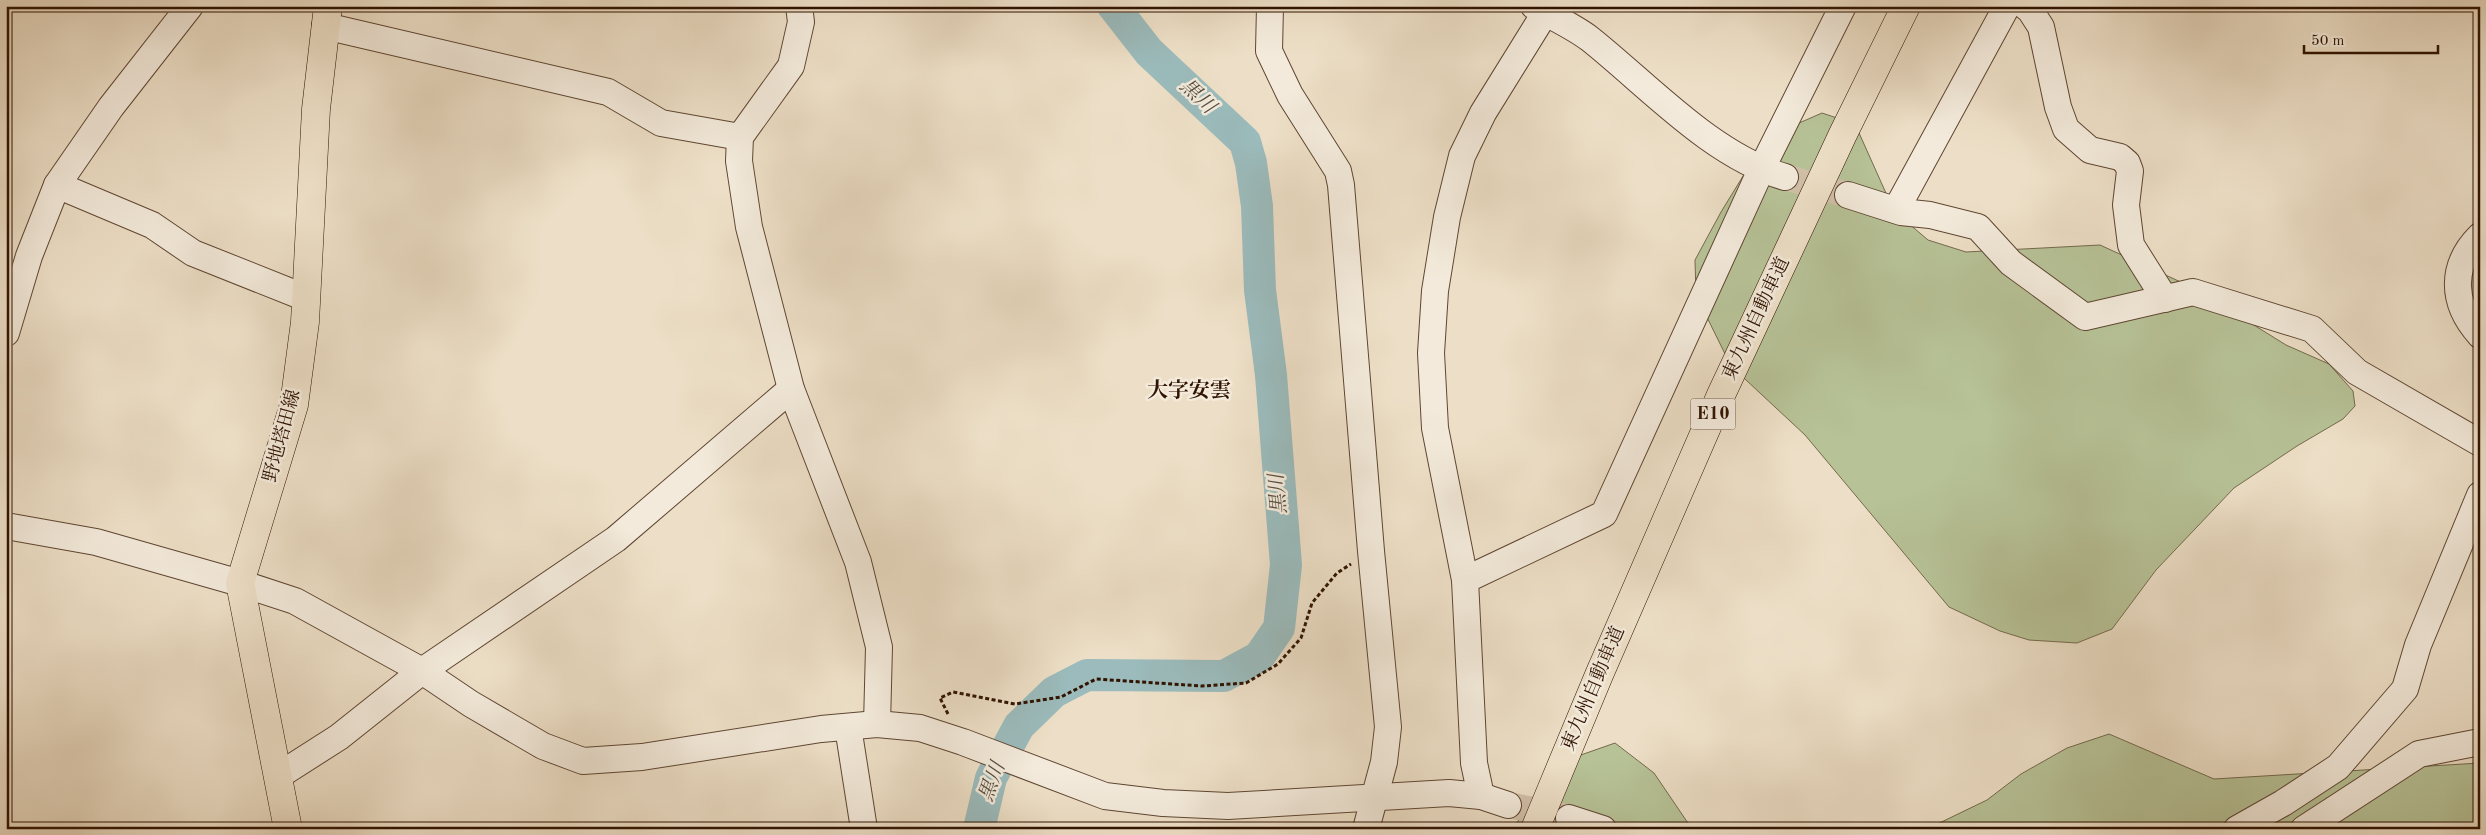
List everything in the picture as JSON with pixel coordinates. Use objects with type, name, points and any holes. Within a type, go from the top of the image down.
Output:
[{"type":"main road","name":"東九州自動車道","points":[[1535,829],[1599,675],[1720,397],[1843,134],[1906,6]]},
{"type":"main road","name":"野地塔田線","points":[[288,829],[240,583],[294,405],[306,298],[312,164],[326,16]]},
{"type":"street","points":[[6,333],[29,256],[57,185],[111,107],[190,6]]},
{"type":"street","points":[[799,6],[801,22],[791,66],[740,137],[739,161],[749,227],[790,389],[858,562],[879,647],[877,724]]},
{"type":"street","points":[[1270,6],[1269,51],[1290,95],[1338,171],[1341,185],[1371,551],[1388,727],[1384,762],[1366,829]]},
{"type":"street","points":[[1465,580],[1604,514],[1773,174],[1843,6]]},
{"type":"street","points":[[1896,210],[2007,6]]},
{"type":"street","points":[[2025,6],[2030,10],[2041,27],[2058,107],[2066,129],[2090,150],[2120,157],[2127,162],[2130,171],[2126,205],[2131,245],[2165,298]]},
{"type":"street","points":[[1481,796],[1474,763],[1465,580],[1435,428],[1431,353],[1435,291],[1447,218],[1462,156],[1539,10],[1588,37],[1704,134],[1773,174]]},
{"type":"street","points":[[326,16],[608,92],[661,123],[740,137]]},
{"type":"street","points":[[57,185],[152,225],[193,253],[306,298]]},
{"type":"street","points":[[1848,195],[1896,210],[1930,215],[1978,227],[2012,262],[2084,317],[2193,292],[2312,329],[2357,372],[2480,443]]},
{"type":"street","points":[[2480,236],[2466,249],[2457,272],[2459,297],[2472,327],[2480,334]]},
{"type":"street","points":[[278,776],[339,738],[422,671],[616,540],[790,389]]},
{"type":"street","points":[[2237,829],[2283,803],[2338,766],[2405,689],[2418,645],[2480,495]]},
{"type":"street","points":[[6,526],[96,542],[240,583],[295,602],[422,671],[472,704],[543,746],[583,761],[642,757],[877,724],[920,728],[974,746],[1105,796],[1163,803],[1228,806],[1449,793],[1481,796],[1508,805]]},
{"type":"street","points":[[848,727],[864,829]]},
{"type":"street","points":[[2304,829],[2420,754],[2480,742]]},
{"type":"street","points":[[1569,818],[1603,829]]},
{"type":"path","points":[[974,746],[940,698],[953,692],[1015,704],[1061,697],[1096,679],[1202,686],[1246,682],[1278,664],[1301,638],[1312,603],[1337,572],[1371,551]]},
{"type":"green space","points":[[1822,113],[1855,124],[1894,211],[1928,240],[1966,252],[2100,245],[2196,289],[2286,345],[2329,364],[2353,391],[2355,406],[2343,419],[2297,446],[2234,488],[2156,570],[2112,629],[2077,643],[2029,640],[2000,631],[1949,607],[1805,435],[1731,366],[1696,295],[1695,260],[1721,212],[1767,137]]},
{"type":"green space","points":[[2109,734],[2214,779],[2480,763],[2480,829],[1927,829],[1987,800],[2021,774],[2067,748]]},
{"type":"green space","points":[[1615,743],[1654,773],[1692,829],[1513,829],[1532,799],[1578,756]]},
{"type":"waterway","name":"黒川","points":[[979,829],[991,778],[1019,726],[1054,692],[1087,675],[1224,676],[1259,657],[1279,628],[1286,565],[1271,375],[1260,290],[1257,206],[1251,163],[1245,142],[1149,52],[1113,6]]},
{"type":"tunnel","points":[[1785,177],[1848,195]]},
{"type":"tunnel","points":[[1508,805],[1563,816]]},
{"type":"district","name":"大字安雲","points":[[1189,391]]}]
